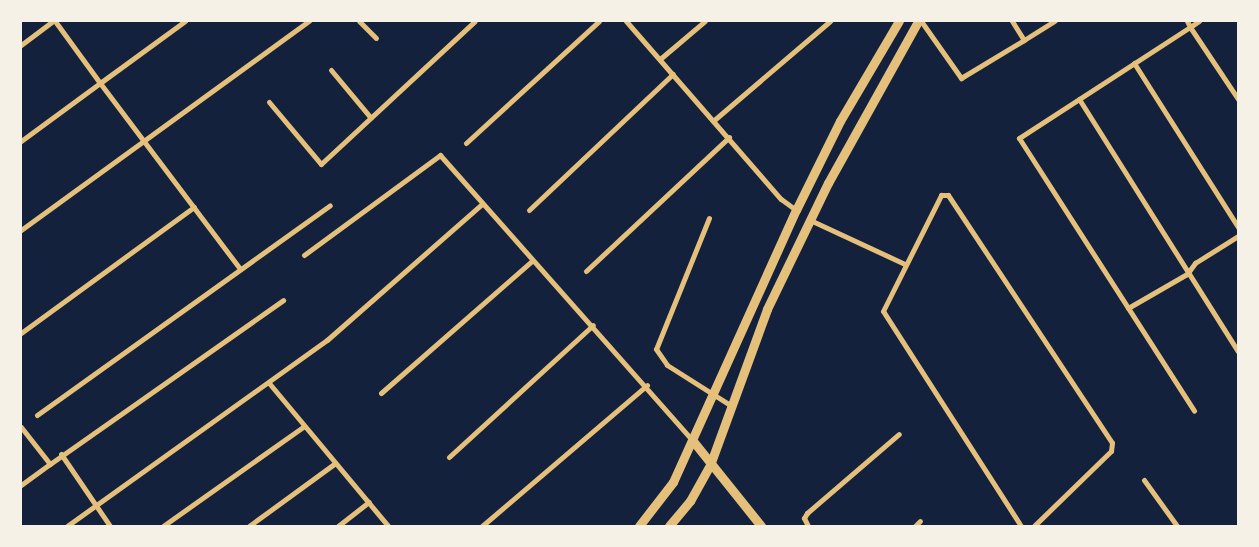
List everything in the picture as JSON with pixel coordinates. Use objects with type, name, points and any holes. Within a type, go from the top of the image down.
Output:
[{"type":"street","points":[[21,45],[54,21],[240,270]]},
{"type":"street","points":[[21,141],[185,21]]},
{"type":"street","points":[[21,230],[145,142],[309,21]]},
{"type":"street","points":[[359,21],[376,38]]},
{"type":"street","points":[[269,102],[321,164],[475,21]]},
{"type":"street","points":[[466,143],[600,21]]},
{"type":"street","points":[[626,21],[781,199],[796,210]]},
{"type":"street","points":[[660,59],[704,21]]},
{"type":"street","points":[[713,121],[830,21]]},
{"type":"street","points":[[638,526],[673,482],[796,210],[840,122],[899,21]]},
{"type":"street","points":[[670,526],[690,501],[710,465],[730,404],[766,309],[810,220],[919,21],[961,78],[1054,21]]},
{"type":"street","points":[[1012,21],[1024,40]]},
{"type":"street","points":[[1187,21],[1238,99]]},
{"type":"street","points":[[1194,412],[1019,141],[1021,136],[1199,21]]},
{"type":"street","points":[[1134,63],[1238,226]]},
{"type":"street","points":[[331,70],[371,118]]},
{"type":"street","points":[[529,210],[672,74]]},
{"type":"street","points":[[1079,99],[1187,274],[1238,351]]},
{"type":"street","points":[[586,271],[729,137]]},
{"type":"street","points":[[304,255],[438,155],[532,261],[594,325],[647,385],[761,526]]},
{"type":"street","points":[[1021,526],[885,316],[883,306],[941,195],[948,195],[1112,443],[1111,451],[1034,526]]},
{"type":"street","points":[[67,526],[327,340],[482,204]]},
{"type":"street","points":[[37,415],[330,206]]},
{"type":"street","points":[[21,333],[194,207]]},
{"type":"street","points":[[709,218],[656,349],[667,365],[730,404]]},
{"type":"street","points":[[810,220],[905,264]]},
{"type":"street","points":[[1128,308],[1187,274],[1195,263],[1238,236]]},
{"type":"street","points":[[381,393],[532,261]]},
{"type":"street","points":[[21,485],[61,454],[283,300]]},
{"type":"street","points":[[449,457],[594,325]]},
{"type":"street","points":[[269,383],[334,464],[388,526]]},
{"type":"street","points":[[482,526],[647,385]]},
{"type":"street","points":[[163,526],[304,426]]},
{"type":"street","points":[[21,427],[50,464]]},
{"type":"street","points":[[808,526],[804,518],[807,513],[899,434]]},
{"type":"street","points":[[61,454],[110,526]]},
{"type":"street","points":[[249,526],[334,464]]},
{"type":"street","points":[[1144,480],[1176,526]]},
{"type":"street","points":[[338,526],[369,502]]},
{"type":"street","points":[[915,526],[920,521]]}]
